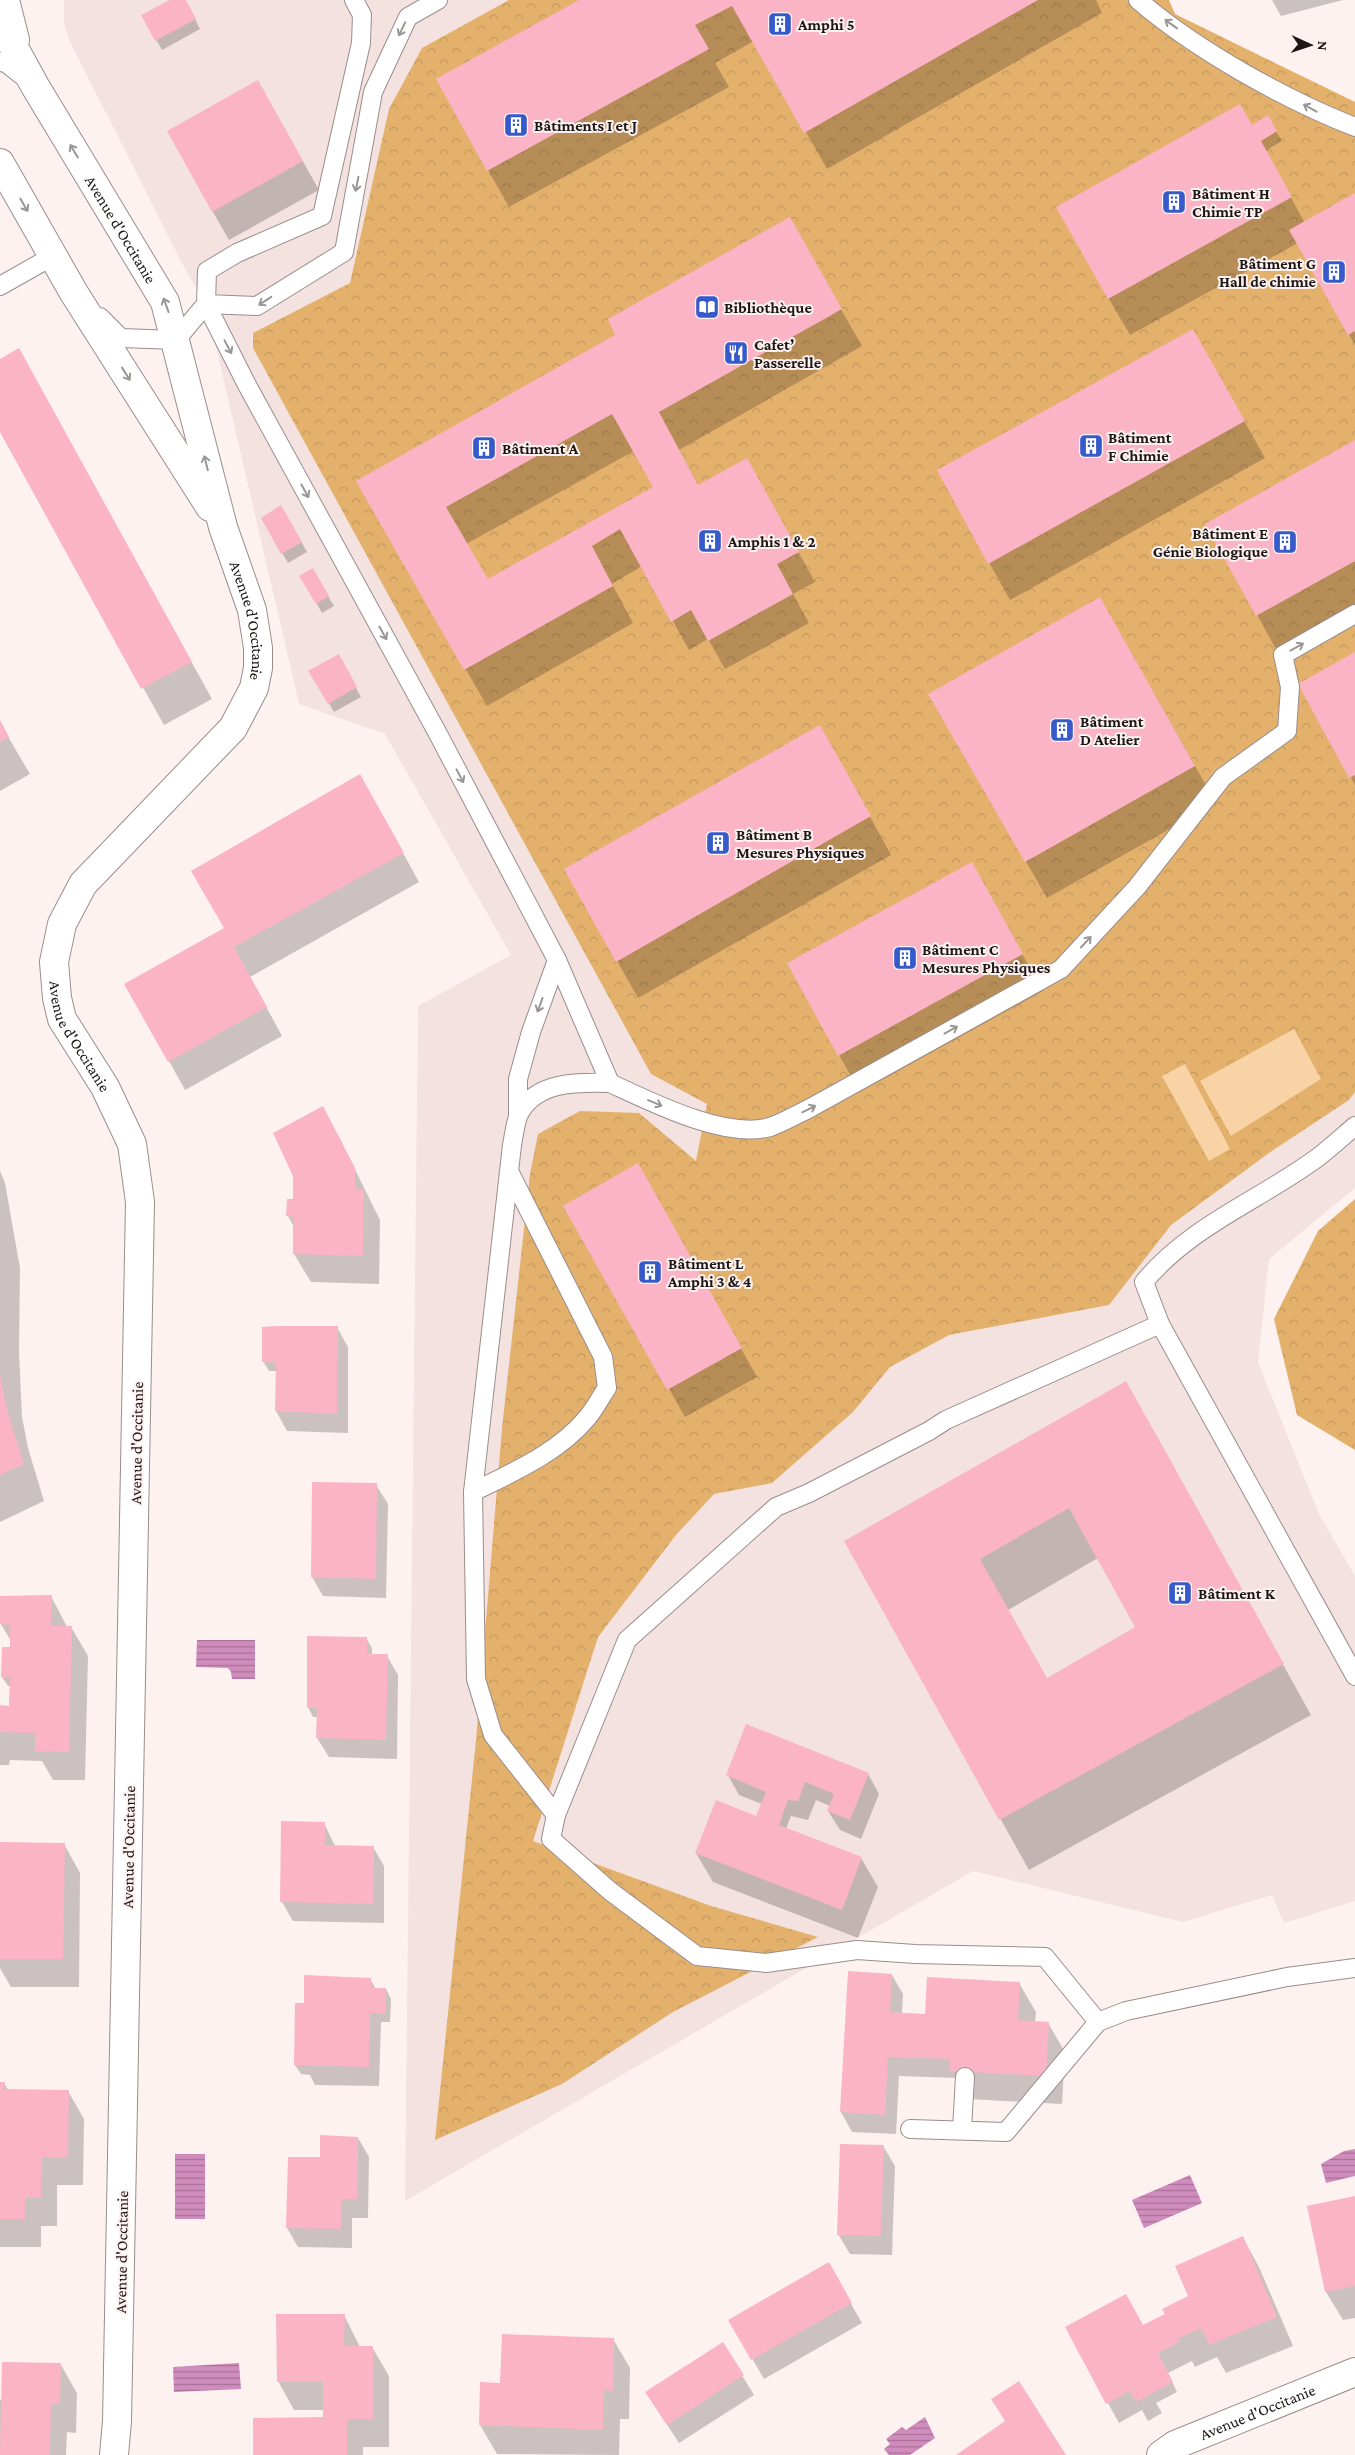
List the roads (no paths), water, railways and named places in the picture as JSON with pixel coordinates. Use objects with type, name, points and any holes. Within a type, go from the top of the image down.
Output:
[{"type":"street","name":"Avenue d'Occitanie","points":[[5,0],[10,61]]},
{"type":"street","name":"Avenue d'Occitanie","points":[[0,22],[10,61],[35,86],[165,302],[222,527],[252,610],[258,648],[258,668],[254,688],[233,728],[83,884],[62,924],[54,962],[57,998],[62,1019],[105,1087],[132,1144],[140,1202],[117,2421],[114,2455]]},
{"type":"street","name":"Avenue d'Occitanie","points":[[0,163],[74,293],[222,527]]},
{"type":"street","name":"Avenue d'Occitanie","points":[[1161,2455],[1175,2445],[1355,2372]]},
{"type":"lane","points":[[206,304],[257,306],[344,252],[373,92],[408,17],[438,0]]},
{"type":"lane","points":[[1138,0],[1211,53],[1317,112],[1355,127]]},
{"type":"lane","points":[[356,1],[362,15],[361,44],[322,216],[237,253],[207,271],[206,304],[247,385],[427,714],[557,960],[610,1083]]},
{"type":"lane","points":[[0,286],[54,256]]},
{"type":"lane","points":[[74,293],[121,338],[176,340],[206,304]]},
{"type":"lane","points":[[518,1115],[532,1098],[555,1086],[579,1082],[610,1083],[685,1115],[737,1129],[769,1127],[812,1108],[1061,969],[1137,887],[1223,776],[1287,731],[1290,687],[1283,655],[1355,614]]},
{"type":"lane","points":[[556,1814],[493,1735],[476,1679],[473,1492],[518,1115],[518,1079],[531,1032],[557,960]]},
{"type":"lane","points":[[1355,1126],[1316,1158],[1177,1247],[1144,1282],[1160,1324],[1355,1676]]},
{"type":"lane","points":[[473,1492],[516,1470],[558,1445],[587,1418],[607,1388],[603,1357],[510,1173]]},
{"type":"lane","points":[[1098,2022],[1045,1957],[915,1954],[857,1950],[766,1963],[697,1956],[610,1892],[551,1839],[556,1814],[627,1640],[776,1507],[818,1489],[946,1420],[1160,1324]]},
{"type":"lane","points":[[910,2129],[962,2129],[1006,2132],[1098,2022],[1126,2011],[1268,1981],[1355,1968]]},
{"type":"lane","points":[[962,2129],[965,2077]]},
{"type":"place","name":"Amphi 5","points":[[780,24]]},
{"type":"place","name":"Bâtiments I et J","points":[[516,125]]},
{"type":"place","name":"Bâtiment H Chimie TP","points":[[1174,202]]},
{"type":"place","name":"Bâtiment G Hall de chimie","points":[[1334,272]]},
{"type":"place","name":"Bibliothèque","points":[[707,307]]},
{"type":"place","name":"Cafet’ Passerelle","points":[[736,353]]},
{"type":"place","name":"Bâtiment F Chimie","points":[[1091,446]]},
{"type":"place","name":"Bâtiment A","points":[[484,448]]},
{"type":"place","name":"Amphis 1 & 2","points":[[710,541]]},
{"type":"place","name":"Bâtiment E Génie Biologique","points":[[1285,542]]},
{"type":"place","name":"Bâtiment D Atelier","points":[[1062,730]]},
{"type":"place","name":"Bâtiment B Mesures Physiques","points":[[718,843]]},
{"type":"place","name":"Bâtiment C Mesures Physiques","points":[[905,958]]},
{"type":"place","name":"Bâtiment L Amphi 3 & 4","points":[[650,1272]]},
{"type":"place","name":"Bâtiment K","points":[[1180,1593]]}]
